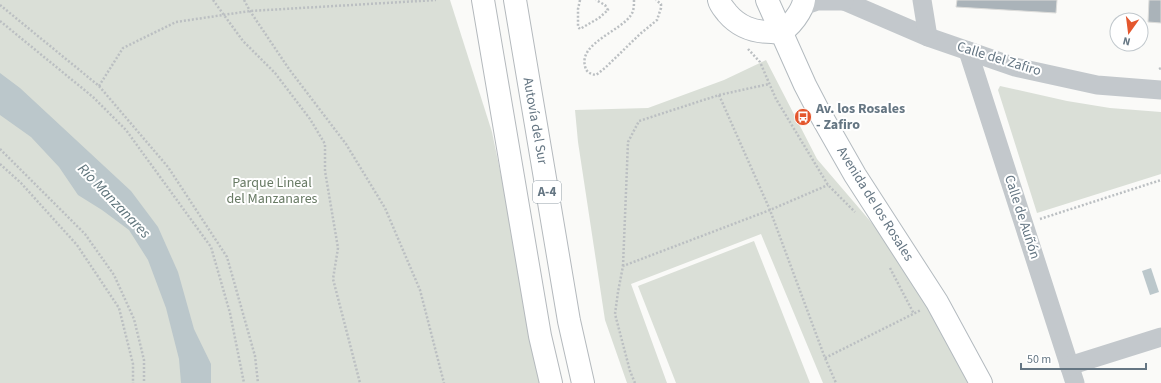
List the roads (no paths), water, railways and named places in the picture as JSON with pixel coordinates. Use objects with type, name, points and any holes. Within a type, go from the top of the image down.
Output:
[{"type":"main road","name":"A-4","points":[[483,0],[540,336],[551,383]]},
{"type":"main road","name":"Autovía del Sur","points":[[515,0],[570,322],[584,383]]},
{"type":"main road","points":[[719,0],[720,4],[733,20],[749,30],[760,32],[780,32],[791,23],[804,3]]},
{"type":"main road","name":"Avenida de los Rosales","points":[[767,0],[805,85],[855,175],[936,302],[981,383]]},
{"type":"street","points":[[898,24],[918,0]]},
{"type":"street","points":[[922,0],[928,38]]},
{"type":"street","name":"Calle del Zafiro","points":[[804,3],[817,1],[843,1],[928,38],[1015,67],[1097,85],[1161,90]]},
{"type":"street","name":"Calle de Auñón","points":[[968,51],[1072,374]]},
{"type":"street","points":[[1072,374],[1161,337]]},
{"type":"water","name":"Río Manzanares","points":[[0,73],[20,88],[131,191],[158,227],[178,272],[194,329],[211,364],[211,383],[181,383],[179,359],[166,308],[148,260],[129,230],[102,210],[78,195],[59,167],[31,137],[0,115]]},
{"type":"water","points":[[1151,268],[1159,292],[1150,295],[1142,271]]},
{"type":"place","name":"Av. los Rosales - Zafiro","points":[[803,117]]},
{"type":"park label","name":"Parque Lineal del Manzanares","points":[[272,192]]}]
